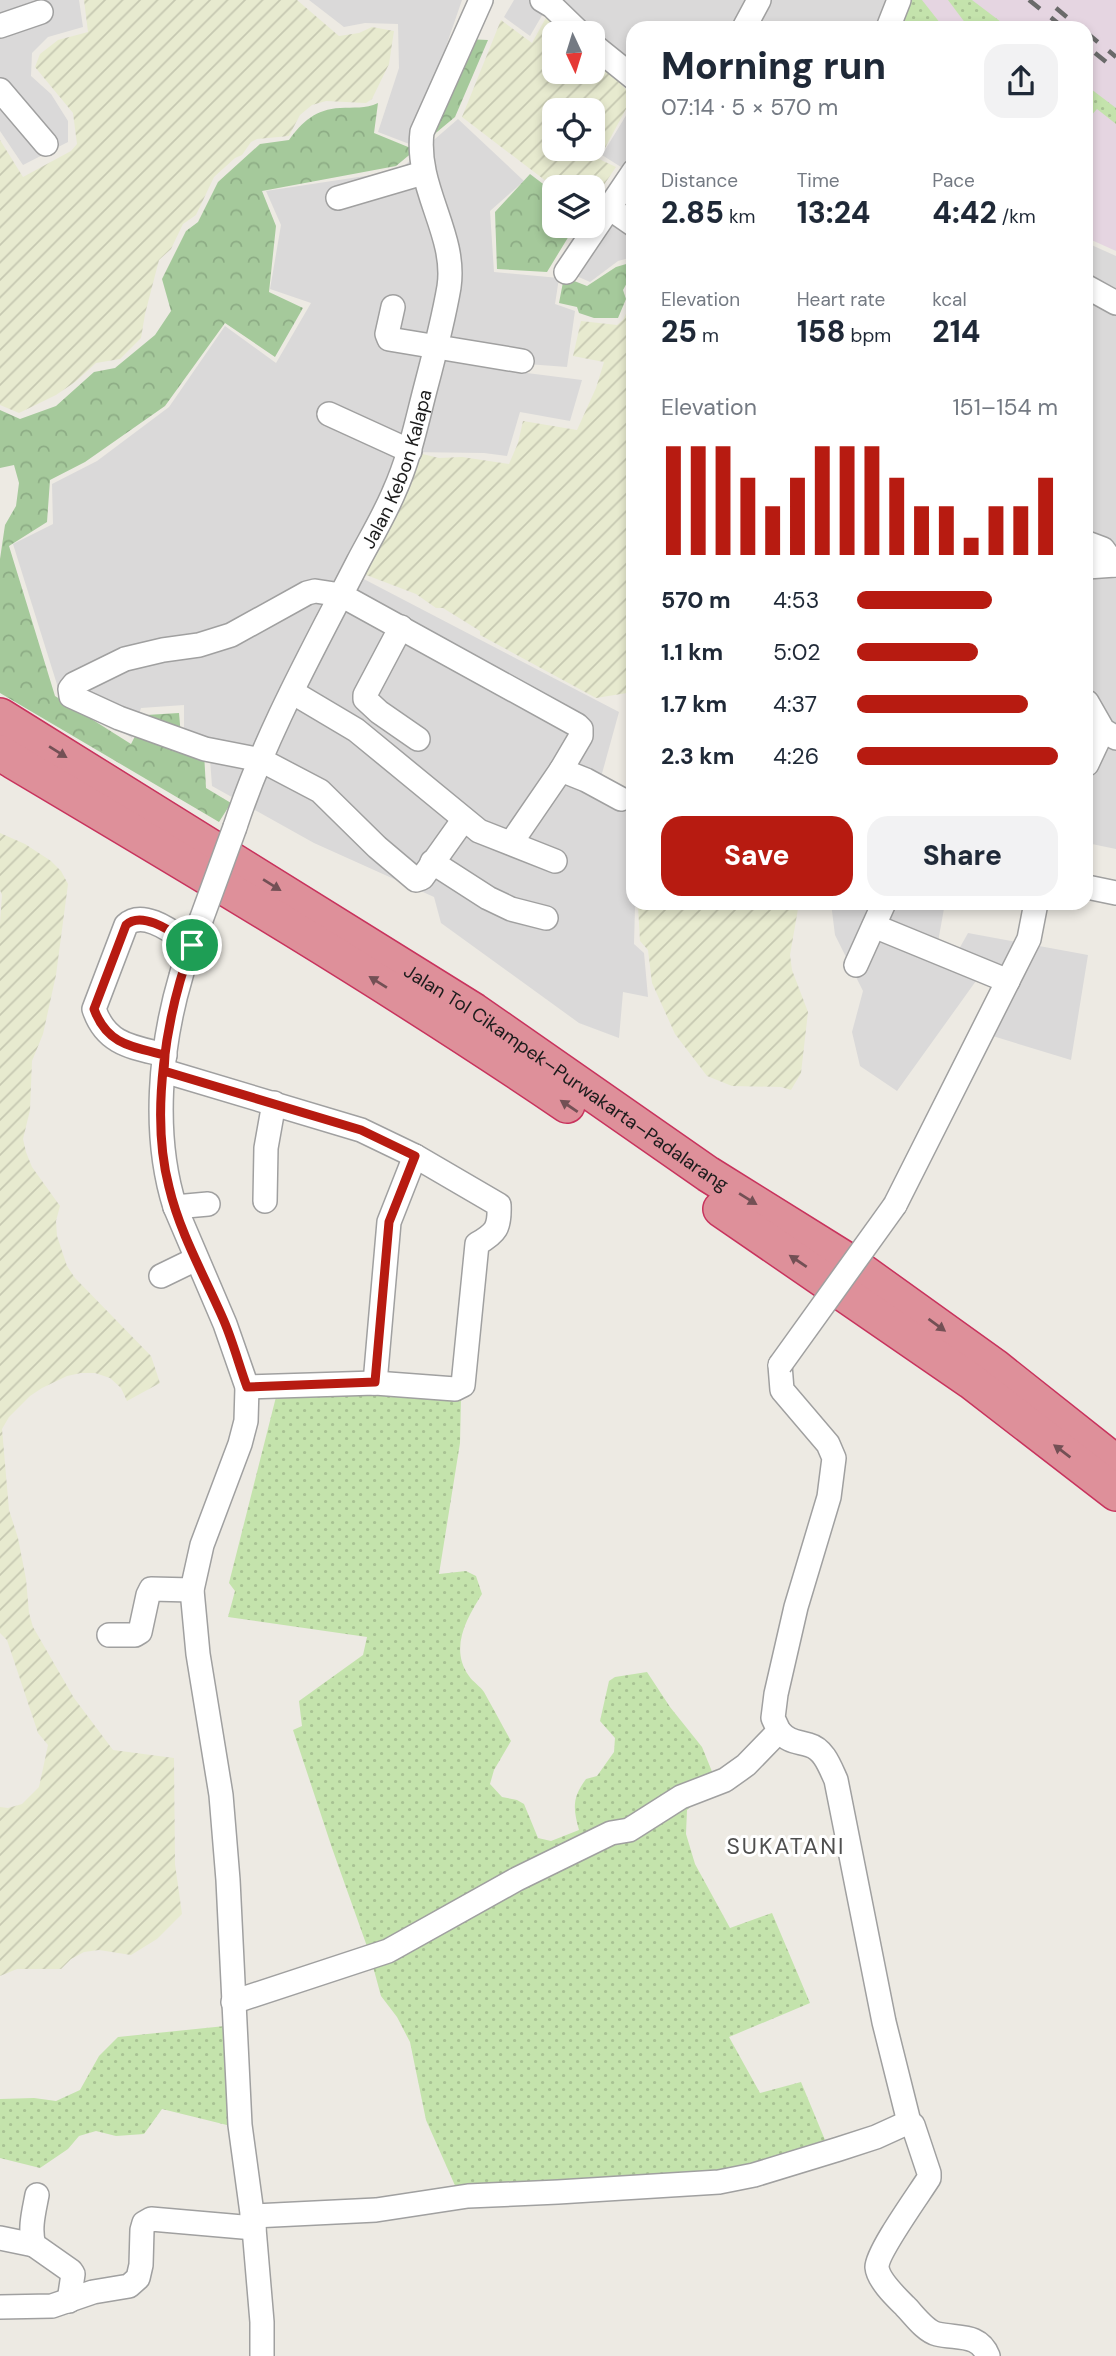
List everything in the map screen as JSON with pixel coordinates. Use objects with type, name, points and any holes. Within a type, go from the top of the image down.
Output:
[{"type":"highway","name":"Jalan Tol Cikampek–Purwakarta–Padalarang","points":[[0,716],[474,1011],[708,1174],[846,1259],[995,1367],[1116,1463]]},
{"type":"highway","name":"Jalan Tol Cikampek–Purwakarta–Padalarang","points":[[0,753],[251,902],[461,1033],[960,1373],[1116,1493]]},
{"type":"street","name":"Jalan Kebon Kalapa","points":[[247,1387],[225,1324],[168,1186],[161,1133],[165,1063],[172,1011],[181,974],[261,760],[292,692],[394,492],[410,451],[437,345],[450,271],[445,240],[423,173],[422,132],[481,0]]},
{"type":"street","points":[[542,0],[568,21]]},
{"type":"street","points":[[748,21],[759,0]]},
{"type":"street","points":[[891,21],[899,0]]},
{"type":"street","points":[[0,26],[41,12]]},
{"type":"street","points":[[606,55],[626,72]]},
{"type":"street","points":[[0,90],[46,144]]},
{"type":"street","points":[[338,198],[423,173]]},
{"type":"street","points":[[566,272],[626,181]]},
{"type":"street","points":[[608,207],[626,219]]},
{"type":"street","points":[[1093,290],[1116,303]]},
{"type":"street","points":[[393,306],[388,338],[522,361]]},
{"type":"street","points":[[329,414],[410,451]]},
{"type":"street","points":[[1093,545],[1103,549],[1115,565]]},
{"type":"street","points":[[1093,566],[1115,565]]},
{"type":"street","points":[[464,819],[422,878],[415,879],[377,847],[320,791],[261,760],[205,749],[119,718],[71,696],[70,689],[74,684],[125,659],[199,645],[231,635],[307,593],[315,591],[341,595],[581,729],[581,736],[561,771],[511,844]]},
{"type":"street","points":[[401,627],[365,699],[418,740]]},
{"type":"street","points":[[292,692],[356,730],[479,831],[555,861]]},
{"type":"street","points":[[1093,710],[1110,734],[1093,756]]},
{"type":"street","points":[[561,771],[586,780],[621,799]]},
{"type":"street","points":[[432,862],[488,898],[511,909],[546,918]]},
{"type":"street","points":[[1093,888],[1116,893]]},
{"type":"street","points":[[856,965],[881,910]]},
{"type":"street","points":[[988,2356],[981,2343],[975,2340],[935,2334],[926,2328],[879,2274],[878,2258],[929,2178],[929,2173],[926,2158],[913,2125],[909,2122],[886,2032],[836,1780],[825,1757],[811,1746],[793,1743],[779,1731],[773,1718],[796,1607],[829,1497],[834,1458],[828,1444],[782,1390],[780,1365],[895,1205],[1009,981],[1028,939],[1034,910]]},
{"type":"street","points":[[192,945],[159,924],[138,919],[131,920],[126,925],[94,1009],[102,1025],[120,1043],[165,1063],[274,1103],[361,1130],[415,1156],[497,1202],[500,1209],[495,1233],[491,1238],[477,1244],[463,1385],[455,1388],[375,1382],[247,1387],[246,1421],[240,1444],[202,1545],[192,1590],[198,1654],[221,1795],[228,1880],[240,2125],[253,2222],[262,2322],[262,2356]]},
{"type":"street","points":[[874,926],[1009,981]]},
{"type":"street","points":[[265,1201],[266,1148],[274,1103]]},
{"type":"street","points":[[375,1382],[389,1222],[415,1156]]},
{"type":"street","points":[[175,1207],[208,1204]]},
{"type":"street","points":[[161,1276],[196,1259]]},
{"type":"street","points":[[109,1635],[135,1635],[140,1632],[151,1589],[192,1590]]},
{"type":"street","points":[[233,2002],[388,1951],[517,1879],[611,1832],[629,1830],[681,1797],[725,1780],[746,1765],[779,1731]]},
{"type":"street","points":[[0,2307],[52,2306],[93,2292],[129,2286],[138,2278],[142,2230],[144,2223],[151,2219],[253,2222],[376,2210],[468,2196],[719,2182],[754,2175],[827,2153],[876,2137],[909,2122]]},
{"type":"street","points":[[34,2245],[32,2217],[37,2195]]},
{"type":"street","points":[[0,2238],[34,2245],[71,2271],[73,2274],[69,2301]]},
{"type":"shaded area","points":[[0,0],[79,0],[83,27],[48,37],[32,53],[31,76],[51,94],[68,121],[68,142],[23,165],[0,131]]},
{"type":"shaded area","points":[[309,0],[462,0],[412,145],[378,132],[399,68],[398,24],[365,23],[344,27]]},
{"type":"shaded area","points":[[514,0],[897,0],[890,21],[626,21],[626,84],[606,65],[606,21],[562,21],[547,7],[530,36],[504,17]]},
{"type":"shaded area","points":[[900,0],[1116,0],[1116,251],[1093,241],[1093,21],[893,21]]},
{"type":"shaded area","points":[[626,116],[626,259],[618,261],[590,282],[554,266],[573,238],[605,238],[605,190],[621,167],[605,157],[605,150]]},
{"type":"shaded area","points":[[458,119],[524,181],[490,211],[494,272],[559,278],[555,304],[575,311],[567,367],[527,364],[527,373],[582,380],[570,421],[520,412],[507,456],[408,452],[358,576],[619,712],[598,788],[626,801],[626,910],[635,910],[634,944],[644,953],[648,997],[623,992],[619,1038],[579,1023],[441,923],[434,897],[314,843],[212,786],[209,745],[184,743],[184,705],[141,708],[132,738],[60,694],[13,544],[53,524],[52,484],[97,461],[169,407],[225,326],[276,363],[311,303],[270,289],[281,225],[266,191],[398,171]]},
{"type":"shaded area","points":[[1093,246],[1116,256],[1116,849],[1093,844]]},
{"type":"shaded area","points":[[832,910],[944,910],[936,953],[954,958],[968,933],[1088,955],[1071,1060],[983,1033],[1004,973],[986,967],[897,1091],[860,1066],[852,1032],[863,991],[835,935]]},
{"type":"green space","points":[[84,0],[297,0],[339,36],[359,33],[372,27],[394,31],[389,64],[372,99],[366,103],[326,101],[312,105],[300,115],[289,136],[251,142],[242,155],[214,177],[196,215],[183,224],[171,249],[159,260],[141,338],[120,359],[96,363],[56,395],[19,413],[0,405],[0,140],[23,177],[71,151],[77,144],[73,113],[35,67],[40,54],[58,40],[88,32]]},
{"type":"green space","points":[[904,0],[922,0],[938,21],[896,21]]},
{"type":"green space","points":[[948,0],[972,0],[1000,21],[964,21]]},
{"type":"green space","points":[[548,14],[555,21],[544,21]]},
{"type":"green space","points":[[501,20],[532,43],[542,25],[542,84],[606,84],[606,70],[626,89],[626,109],[605,148],[605,98],[542,98],[542,161],[603,161],[616,167],[605,183],[605,175],[542,175],[542,178],[462,117]]},
{"type":"green space","points":[[466,39],[488,40],[455,117],[396,166],[262,191],[276,226],[269,292],[303,308],[275,357],[225,323],[165,406],[85,462],[50,480],[47,522],[9,546],[55,696],[131,744],[146,715],[179,713],[182,748],[204,753],[206,788],[231,803],[219,822],[0,693],[0,559],[5,525],[16,506],[19,483],[14,465],[0,468],[0,410],[20,419],[56,406],[94,372],[115,368],[155,335],[171,311],[162,279],[186,231],[198,222],[218,182],[260,144],[289,140],[305,122],[324,111],[378,103],[374,133],[413,149]]},
{"type":"green space","points":[[1093,91],[1116,108],[1116,124],[1097,109],[1093,113]]},
{"type":"green space","points":[[530,174],[542,183],[542,238],[568,238],[547,272],[497,269],[495,212]]},
{"type":"green space","points":[[626,264],[626,285],[623,290],[626,299],[618,318],[594,318],[579,313],[577,307],[559,303],[564,277],[587,286],[616,267]]},
{"type":"green space","points":[[626,314],[626,693],[596,698],[480,635],[480,631],[443,608],[436,608],[416,594],[361,573],[414,452],[439,458],[462,457],[509,464],[523,421],[577,430],[596,388],[604,362],[573,356],[581,321],[617,325]]},
{"type":"green space","points":[[0,833],[25,844],[51,861],[68,884],[56,975],[43,1034],[32,1061],[30,1110],[23,1139],[26,1152],[32,1167],[60,1206],[56,1221],[57,1236],[67,1266],[75,1278],[151,1356],[160,1383],[127,1401],[121,1388],[110,1378],[95,1373],[81,1373],[67,1376],[30,1396],[9,1417],[2,1429],[9,1510],[18,1538],[33,1627],[74,1698],[113,1750],[174,1758],[175,1864],[182,1914],[157,1939],[131,1955],[99,1950],[84,1952],[61,1969],[17,1969],[0,1976],[0,1807],[22,1804],[39,1787],[48,1745],[38,1733],[7,1640],[0,1633]]},
{"type":"green space","points":[[638,910],[798,910],[790,955],[792,970],[808,1012],[801,1073],[791,1090],[781,1087],[732,1086],[707,1076],[675,1034],[652,983],[648,950],[640,941]]},
{"type":"green space","points":[[392,1391],[461,1398],[460,1443],[439,1574],[466,1571],[476,1576],[482,1594],[462,1633],[460,1655],[469,1676],[484,1692],[511,1741],[494,1770],[490,1784],[502,1797],[524,1804],[538,1838],[551,1841],[579,1830],[575,1809],[578,1792],[586,1779],[597,1776],[614,1752],[615,1738],[600,1721],[609,1681],[615,1677],[647,1672],[670,1707],[702,1747],[713,1774],[699,1799],[687,1810],[686,1834],[695,1864],[730,1928],[772,1913],[810,2003],[729,2037],[760,2093],[801,2082],[825,2140],[727,2171],[457,2190],[426,2120],[410,2042],[397,2017],[381,1996],[369,1952],[293,1730],[302,1726],[299,1701],[363,1655],[367,1637],[228,1617],[235,1591],[229,1583],[277,1393]]},
{"type":"green space","points":[[225,2026],[231,2126],[162,2109],[144,2134],[116,2136],[96,2131],[79,2136],[68,2149],[40,2168],[0,2158],[0,2099],[34,2098],[56,2101],[80,2090],[99,2056],[118,2037]]},
{"type":"railway","points":[[1029,0],[1055,21]]},
{"type":"railway","points":[[1056,8],[1072,21]]},
{"type":"railway","points":[[1093,38],[1116,57]]},
{"type":"railway","points":[[1095,53],[1116,70]]},
{"type":"district","name":"SUKATANI","points":[[786,1846]]},
{"type":"route","points":[[192,945],[159,924],[138,919],[131,920],[126,925],[94,1009],[102,1025],[120,1043],[165,1055],[164,1071],[361,1130],[415,1156],[389,1222],[375,1382],[247,1387],[236,1351],[181,1224],[168,1186],[163,1157],[161,1133],[162,1105],[164,1071],[165,1055],[166,1043],[181,974],[192,945]]}]
